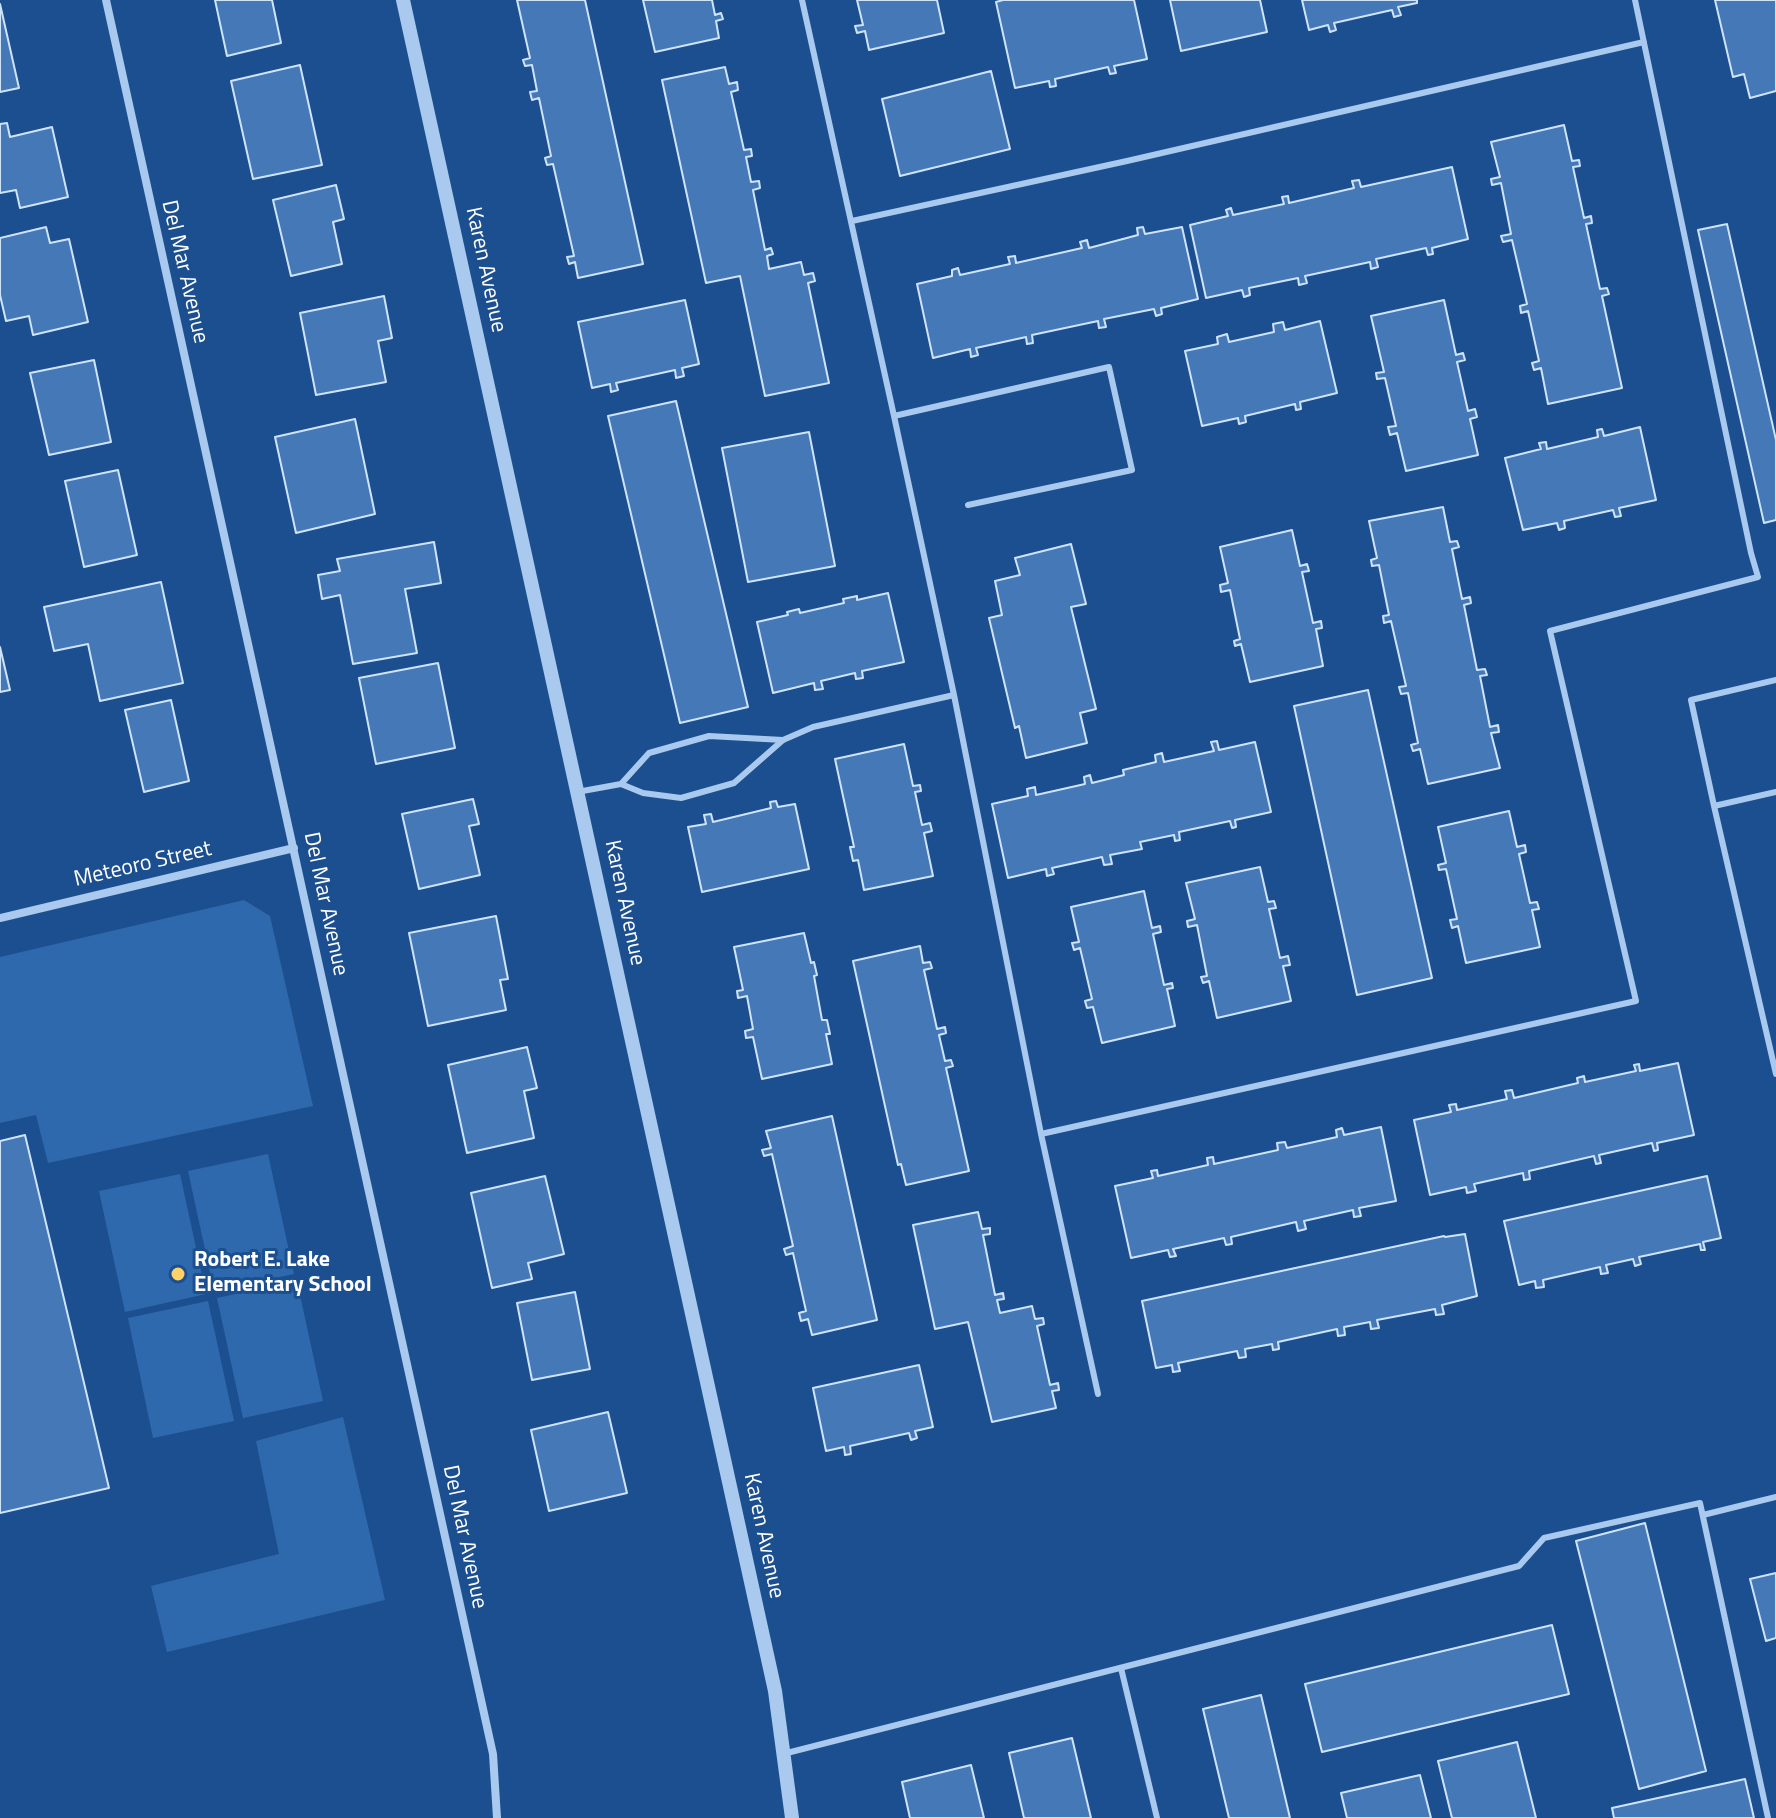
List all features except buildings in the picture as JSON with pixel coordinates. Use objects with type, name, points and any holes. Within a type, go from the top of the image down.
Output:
[{"type":"street","name":"Del Mar Avenue","points":[[106,0],[493,1754],[497,1818]]},
{"type":"street","name":"Karen Avenue","points":[[403,0],[775,1691],[792,1818]]},
{"type":"street","name":"Meteoro Street","points":[[0,918],[294,848]]},
{"type":"lane","points":[[802,0],[954,695],[1041,1134],[1098,1394]]},
{"type":"lane","points":[[1041,1134],[1636,1001],[1550,631],[1758,577],[1635,0]]},
{"type":"lane","points":[[852,221],[1644,42]]},
{"type":"lane","points":[[894,416],[1109,367],[1132,470],[968,505]]},
{"type":"lane","points":[[1776,680],[1691,700],[1776,1074]]},
{"type":"lane","points":[[577,792],[621,784],[643,793],[681,798],[734,783],[783,740],[813,727],[954,695]]},
{"type":"lane","points":[[621,784],[649,753],[709,736],[783,740]]},
{"type":"lane","points":[[1714,806],[1776,792]]},
{"type":"lane","points":[[1703,1515],[1776,1497]]},
{"type":"lane","points":[[783,1754],[1519,1566],[1544,1538],[1700,1503],[1768,1818]]},
{"type":"lane","points":[[1121,1668],[1157,1818]]},
{"type":"shaded area","points":[[244,900],[270,916],[313,1106],[48,1163],[36,1115],[0,1123],[0,957]]},
{"type":"shaded area","points":[[268,1154],[294,1274],[214,1291],[188,1171]]},
{"type":"shaded area","points":[[180,1174],[206,1294],[125,1312],[99,1191]]},
{"type":"shaded area","points":[[297,1281],[323,1401],[243,1418],[217,1298]]},
{"type":"shaded area","points":[[208,1301],[234,1421],[153,1438],[128,1318]]},
{"type":"shaded area","points":[[343,1417],[385,1600],[167,1652],[151,1586],[279,1554],[256,1441]]},
{"type":"place","name":"Robert E. Lake Elementary School","points":[[178,1274]]}]
